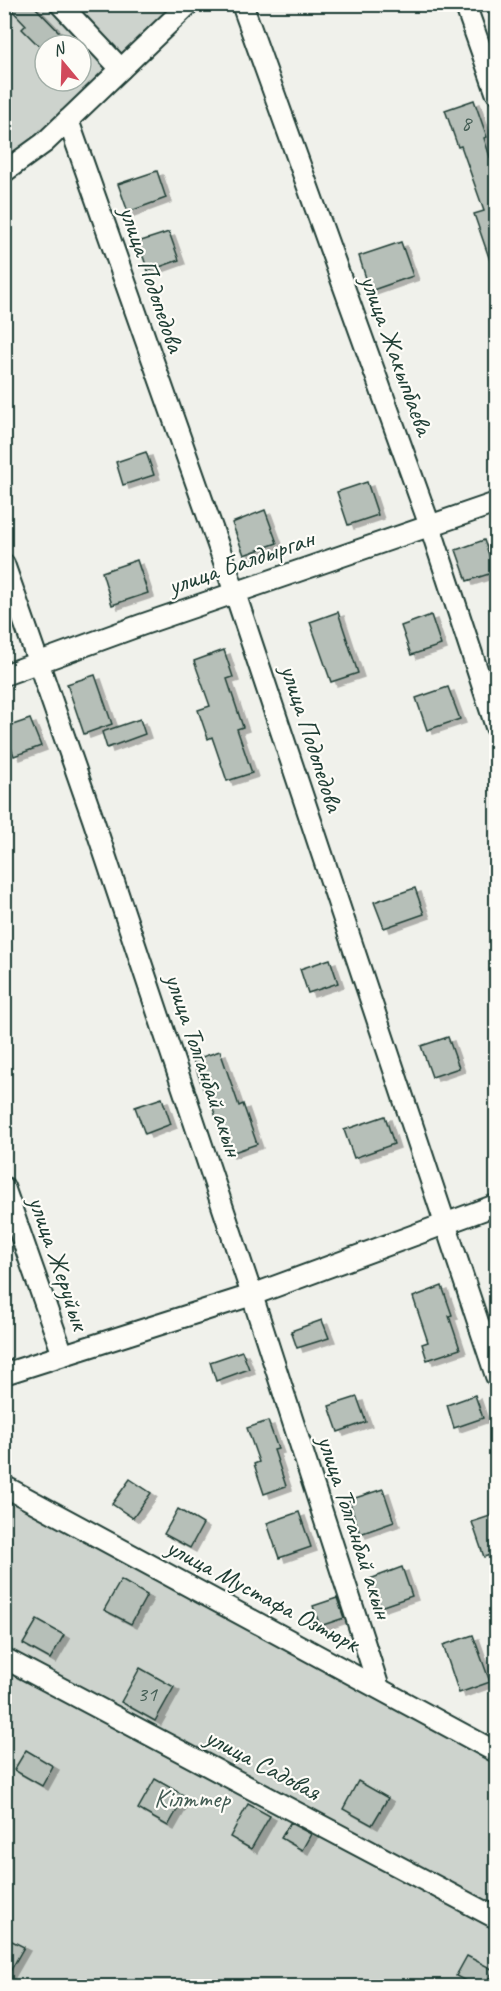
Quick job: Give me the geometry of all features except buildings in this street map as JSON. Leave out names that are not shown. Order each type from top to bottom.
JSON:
[{"type":"street","points":[[60,4],[121,69]]},
{"type":"street","points":[[4,172],[44,143],[189,4]]},
{"type":"street","name":"улица Жакыпбаева","points":[[242,4],[430,526],[496,727]]},
{"type":"street","points":[[465,4],[496,92]]},
{"type":"street","name":"улица Подопедова","points":[[68,120],[235,593],[496,1376]]},
{"type":"street","name":"улица Балдырган","points":[[4,675],[141,625],[496,503]]},
{"type":"street","name":"улица Толганбай акын","points":[[4,564],[252,1296],[378,1688]]},
{"type":"street","name":"улица Жеруйык","points":[[4,1187],[63,1355]]},
{"type":"street","points":[[4,1374],[252,1296],[496,1205]]},
{"type":"street","name":"улица Мустафа Озтюрк","points":[[4,1486],[496,1752]]},
{"type":"street","name":"улица Садовая","points":[[4,1658],[496,1918]]},
{"type":"green space","points":[[5,5],[200,5],[62,141],[5,183]]},
{"type":"green space","name":"Кілттер","points":[[4,1476],[496,1757],[496,1986],[5,1986]]}]
